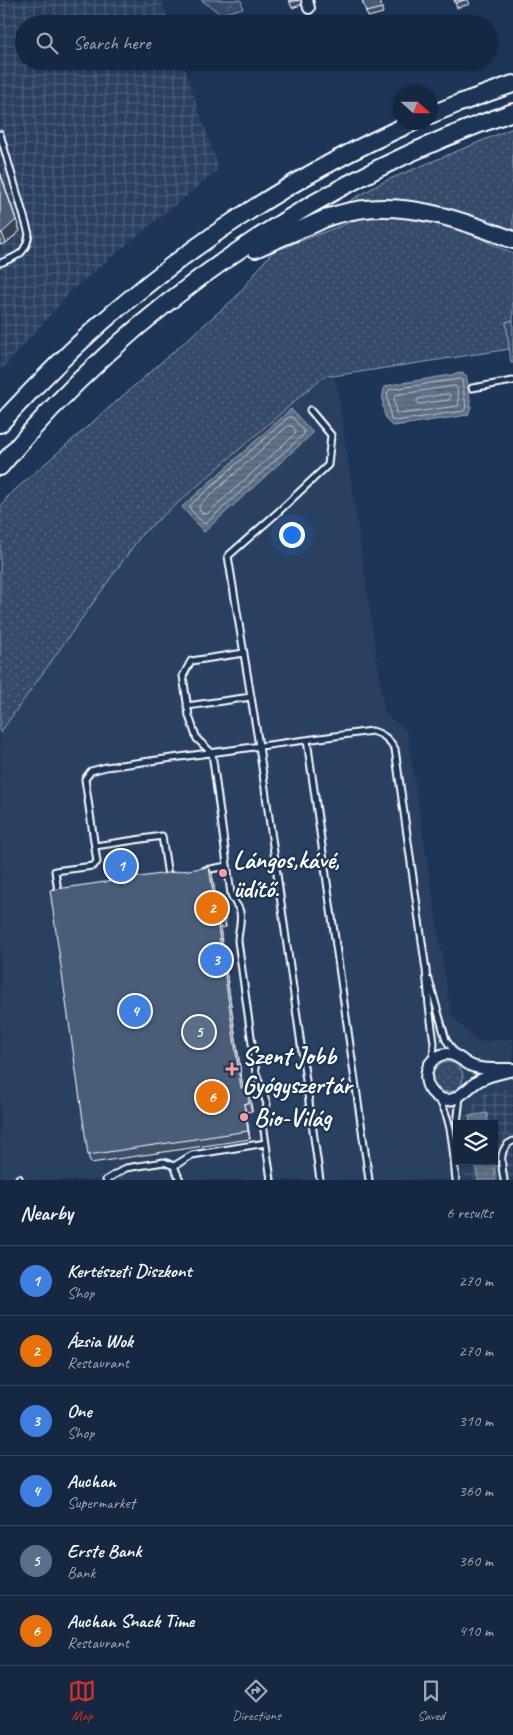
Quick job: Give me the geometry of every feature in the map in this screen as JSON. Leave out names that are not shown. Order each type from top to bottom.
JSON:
[{"type":"highway","points":[[438,112],[513,84]]},
{"type":"highway","points":[[0,467],[58,401],[100,362],[169,303],[222,262],[330,193],[458,132],[513,112]]},
{"type":"highway","points":[[0,424],[65,356],[113,312],[171,266],[268,199],[332,162],[398,130]]},
{"type":"highway","points":[[222,262],[339,214],[373,209],[399,209],[439,214],[472,224],[513,240]]},
{"type":"street","points":[[453,1055],[459,1057],[467,1064],[484,1069],[513,1069],[480,1080],[455,1098],[444,1099],[434,1095],[427,1083],[426,1076],[430,1063],[440,1056],[453,1055]]},
{"type":"street","points":[[464,1093],[471,1076],[467,1064]]},
{"type":"lane","points":[[0,134],[29,234],[28,246],[22,253],[0,262]]},
{"type":"lane","points":[[472,388],[513,381]]},
{"type":"lane","points":[[310,410],[331,435],[328,464],[276,514],[228,556],[259,746],[320,1180]]},
{"type":"lane","points":[[244,653],[192,661],[183,676],[187,706],[196,738],[212,753],[231,894],[241,914],[238,927],[238,941],[256,1074],[267,1104],[263,1123],[272,1180]]},
{"type":"lane","points":[[187,706],[251,697]]},
{"type":"lane","points":[[58,891],[55,871],[96,865],[97,862],[85,778],[91,771],[372,731],[380,733],[390,740],[395,749],[426,970],[434,1043],[433,1058],[430,1063]]},
{"type":"lane","points":[[307,740],[370,1180]]},
{"type":"lane","points":[[95,846],[162,836],[168,876],[175,874]]},
{"type":"lane","points":[[197,871],[227,866]]},
{"type":"lane","points":[[426,970],[446,1040],[459,1057]]},
{"type":"lane","points":[[458,1120],[464,1093]]},
{"type":"lane","points":[[434,1095],[446,1111],[457,1180]]},
{"type":"lane","points":[[504,1180],[501,1160],[508,1144],[513,1142]]},
{"type":"lane","points":[[174,1166],[192,1155],[266,1143]]},
{"type":"lane","points":[[106,1180],[126,1168],[164,1162],[174,1166],[180,1180]]},
{"type":"lane","points":[[457,1165],[457,1180]]},
{"type":"shaded area","points":[[0,0],[161,0],[166,15],[15,15],[15,70],[185,70],[219,169],[75,287],[0,372]]},
{"type":"shaded area","points":[[327,375],[333,376],[337,384],[385,714],[407,731],[451,1014],[477,1042],[513,1039],[513,1087],[484,1092],[465,1120],[453,1120],[453,1165],[465,1165],[466,1180],[0,1180],[0,733],[142,534]]},
{"type":"shaded area","points":[[513,1087],[513,1180],[466,1180],[465,1165],[498,1165],[498,1120],[463,1120],[484,1092]]},
{"type":"green space","points":[[201,0],[241,0],[243,8],[221,14]]},
{"type":"green space","points":[[513,128],[513,233],[438,205],[394,202],[337,208],[385,181]]},
{"type":"green space","points":[[398,217],[458,228],[513,254],[513,320],[506,322],[510,349],[333,376],[327,375],[319,380],[142,534],[0,733],[0,509],[8,496],[236,297],[272,252],[361,218]]},
{"type":"green space","points":[[513,320],[513,363],[511,363],[506,322]]},
{"type":"green space","points":[[448,1062],[454,1063],[462,1071],[462,1083],[454,1091],[448,1092],[442,1091],[434,1083],[433,1077],[434,1071],[442,1063]]},
{"type":"water","points":[[462,373],[466,375],[471,407],[468,415],[394,426],[387,421],[383,409],[385,387]]},
{"type":"water","points":[[291,409],[313,433],[204,532],[182,507]]},
{"type":"water","points":[[487,1113],[488,1120],[470,1120],[469,1116]]},
{"type":"water","points":[[476,1165],[494,1165],[496,1180],[478,1180]]},
{"type":"building","points":[[362,0],[379,0],[382,8],[366,12]]},
{"type":"building","points":[[0,173],[16,220],[0,234]]},
{"type":"building","points":[[209,867],[215,905],[221,904],[223,919],[217,920],[241,1088],[247,1087],[249,1103],[244,1104],[248,1131],[88,1155],[50,890]]},
{"type":"place","name":"Kertészeti Diszkont","points":[[121,866]]},
{"type":"place","name":"Lángos,kávé, üdítő.","points":[[223,873]]},
{"type":"place","name":"Ázsia Wok","points":[[212,908]]},
{"type":"place","name":"One","points":[[216,960]]},
{"type":"place","name":"Auchan","points":[[135,1011]]},
{"type":"place","name":"Erste Bank","points":[[199,1032]]},
{"type":"place","name":"Szent Jobb Gyógyszertár","points":[[232,1069]]},
{"type":"place","name":"Auchan Snack Time","points":[[212,1097]]},
{"type":"place","name":"Bio-Világ","points":[[244,1117]]}]
